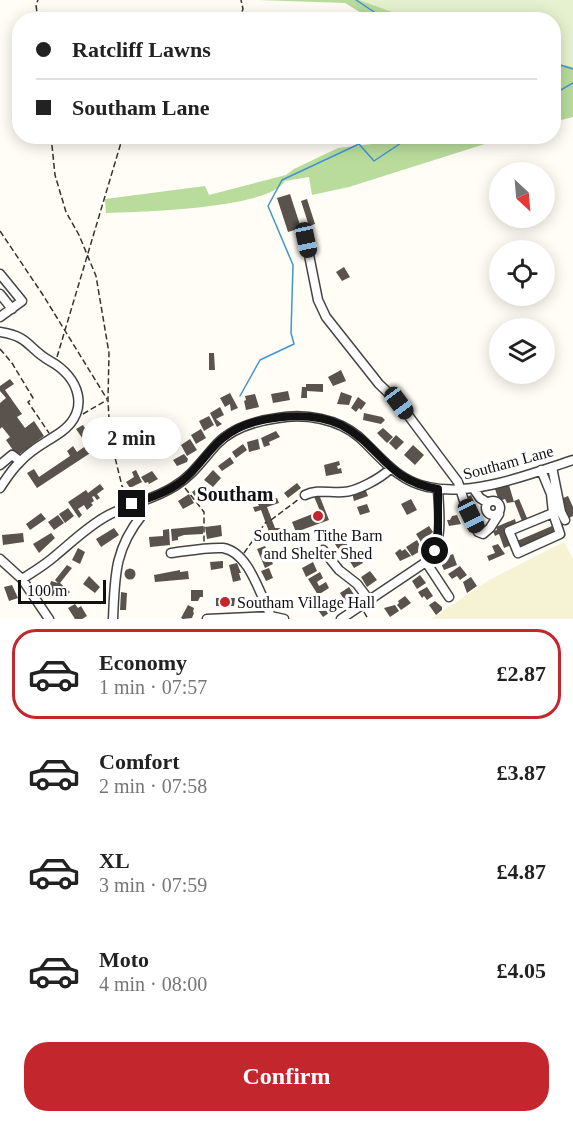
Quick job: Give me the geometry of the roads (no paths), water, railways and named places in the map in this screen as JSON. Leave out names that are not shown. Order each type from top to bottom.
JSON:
[{"type":"street","points":[[306,240],[318,300],[326,317],[379,384],[399,403],[458,482],[465,504],[480,534],[486,532],[499,514],[492,516],[488,514],[486,509],[488,503],[480,498],[473,488]]},
{"type":"street","points":[[0,274],[22,301],[0,317]]},
{"type":"street","points":[[0,294],[12,309]]},
{"type":"street","points":[[0,332],[22,338],[39,354],[66,373],[77,389],[78,410],[61,432],[20,461],[0,488]]},
{"type":"street","name":"Southam Lane","points":[[22,579],[51,560],[97,522],[173,488],[201,464],[215,445],[232,431],[248,424],[281,417],[315,418],[340,425],[360,438],[390,469],[414,483],[438,489],[473,488],[573,460]]},
{"type":"street","points":[[0,465],[12,455],[20,461]]},
{"type":"street","points":[[552,467],[561,512],[565,520]]},
{"type":"street","points":[[305,495],[317,491],[345,492],[383,476],[390,469]]},
{"type":"street","points":[[541,470],[552,494],[553,513],[560,534],[518,553],[510,531],[553,513]]},
{"type":"street","points":[[341,619],[426,562],[435,551],[438,541],[438,489]]},
{"type":"street","points":[[113,619],[118,559],[126,538],[142,515],[136,503]]},
{"type":"street","points":[[171,553],[225,549],[241,557],[271,616]]},
{"type":"street","points":[[323,550],[339,570],[357,584],[369,600]]},
{"type":"street","points":[[0,559],[22,579],[49,619]]},
{"type":"street","points":[[426,562],[449,597]]},
{"type":"street","points":[[207,619],[271,616],[284,619]]},
{"type":"waterway","points":[[356,0],[374,12]]},
{"type":"waterway","points":[[561,65],[573,69]]},
{"type":"waterway","points":[[561,90],[573,83]]},
{"type":"waterway","points":[[240,396],[260,360],[294,344],[291,333],[293,265],[268,206],[282,180],[359,144]]},
{"type":"waterway","points":[[359,144],[374,161],[400,144]]},
{"type":"place","name":"Southam Tithe Barn and Shelter Shed","points":[[318,516]]},
{"type":"place","name":"Southam Village Hall","points":[[225,602]]},
{"type":"district","name":"Southam","points":[[235,494]]}]
